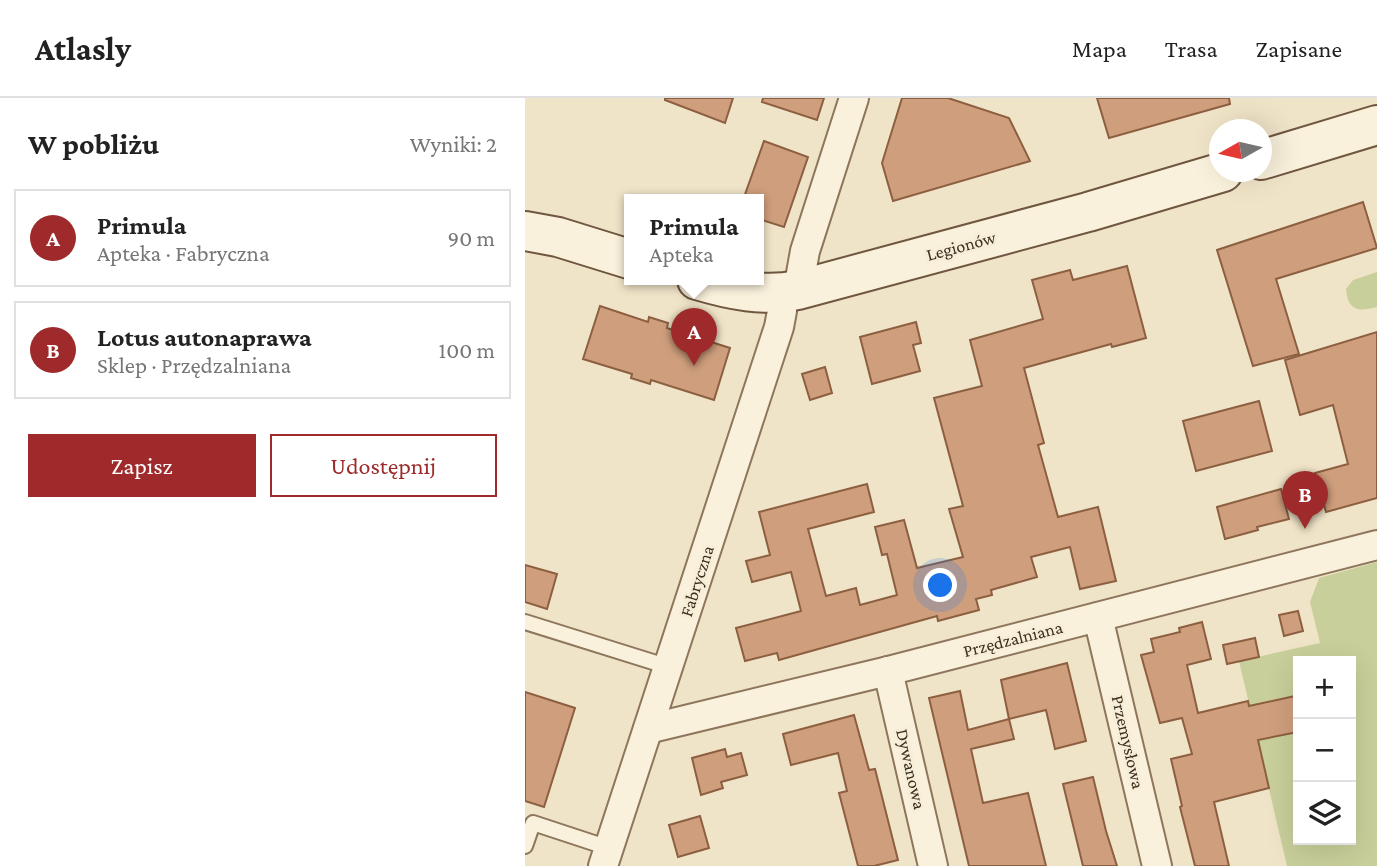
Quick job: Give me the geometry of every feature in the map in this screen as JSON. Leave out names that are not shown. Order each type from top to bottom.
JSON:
[{"type":"street","name":"Fabryczna","points":[[606,857],[782,311],[805,251],[854,98]]},
{"type":"street","points":[[1272,157],[1377,125]]},
{"type":"street","name":"Legionów","points":[[715,285],[730,289],[789,292],[1209,176]]},
{"type":"street","points":[[525,218],[541,234],[624,258]]},
{"type":"street","name":"Przędzalniana","points":[[648,729],[888,671],[1377,545]]},
{"type":"street","name":"Przemysłowa","points":[[1098,617],[1157,866]]},
{"type":"street","name":"Dywanowa","points":[[888,671],[933,866]]},
{"type":"lane","points":[[525,622],[669,667]]},
{"type":"lane","points":[[525,846],[529,822],[606,857]]},
{"type":"green space","points":[[1377,272],[1377,307],[1359,309],[1352,306],[1346,289],[1353,280]]},
{"type":"green space","points":[[1377,562],[1377,866],[1287,866],[1239,661],[1320,643],[1310,602],[1319,578]]},
{"type":"building","points":[[665,98],[733,98],[725,123]]},
{"type":"building","points":[[763,98],[824,98],[817,120],[762,102]]},
{"type":"building","points":[[902,98],[948,98],[1009,118],[1030,161],[893,201],[882,163]]},
{"type":"building","points":[[1097,98],[1229,98],[1230,104],[1109,138]]},
{"type":"building","points":[[764,141],[808,157],[784,227],[764,221],[764,194],[745,194]]},
{"type":"building","points":[[1363,202],[1377,248],[1276,279],[1299,354],[1253,366],[1217,250]]},
{"type":"building","points":[[1127,266],[1146,338],[1112,347],[1111,344],[1024,368],[1044,443],[1038,445],[1058,517],[1098,507],[1116,581],[1080,589],[1070,547],[1031,557],[1037,577],[991,590],[992,595],[976,599],[979,610],[938,621],[937,616],[779,660],[777,653],[745,661],[736,628],[801,611],[791,572],[752,582],[746,561],[770,555],[759,512],[867,484],[874,512],[808,529],[826,596],[856,588],[860,605],[897,595],[887,554],[882,555],[875,527],[904,520],[917,568],[963,557],[949,509],[963,506],[934,398],[982,386],[970,340],[1043,319],[1032,280],[1070,270],[1073,280]]},
{"type":"building","points":[[600,306],[648,322],[649,317],[668,323],[667,328],[730,348],[714,400],[651,380],[650,384],[631,378],[632,374],[583,359]]},
{"type":"building","points":[[916,322],[921,343],[913,345],[920,371],[872,384],[860,337]]},
{"type":"building","points":[[1377,332],[1377,498],[1326,512],[1315,473],[1348,464],[1333,405],[1300,415],[1285,360]]},
{"type":"building","points":[[825,367],[832,393],[810,400],[802,374]]},
{"type":"building","points":[[1259,401],[1272,451],[1196,471],[1183,421]]},
{"type":"building","points":[[1281,489],[1289,519],[1225,539],[1217,507]]},
{"type":"building","points":[[525,565],[557,574],[547,609],[525,602]]},
{"type":"building","points":[[1298,611],[1303,631],[1284,636],[1279,615]]},
{"type":"building","points":[[1202,622],[1211,659],[1187,665],[1198,713],[1248,701],[1249,706],[1293,696],[1293,733],[1258,740],[1269,788],[1214,802],[1229,866],[1195,866],[1171,759],[1192,754],[1182,718],[1160,723],[1141,655],[1154,652],[1151,639],[1180,632],[1179,628]]},
{"type":"building","points":[[1255,638],[1259,657],[1227,664],[1223,645]]},
{"type":"building","points":[[1067,663],[1086,741],[1055,749],[1046,710],[1009,719],[1001,680]]},
{"type":"building","points":[[960,691],[968,730],[1009,719],[1014,739],[971,749],[983,803],[1028,793],[1046,866],[969,866],[929,698]]},
{"type":"building","points":[[525,692],[575,708],[544,807],[525,801]]},
{"type":"building","points":[[854,715],[869,770],[875,769],[898,860],[874,866],[858,866],[839,793],[847,791],[838,753],[791,765],[783,734]]},
{"type":"building","points":[[725,749],[727,757],[741,753],[747,775],[721,782],[723,788],[701,795],[692,758]]},
{"type":"building","points":[[1093,777],[1117,866],[1083,866],[1063,784]]},
{"type":"building","points":[[700,816],[709,848],[678,857],[669,825]]},
{"type":"place","name":"Primula","points":[[694,366]]},
{"type":"place","name":"Lotus autonaprawa","points":[[1305,529]]}]
